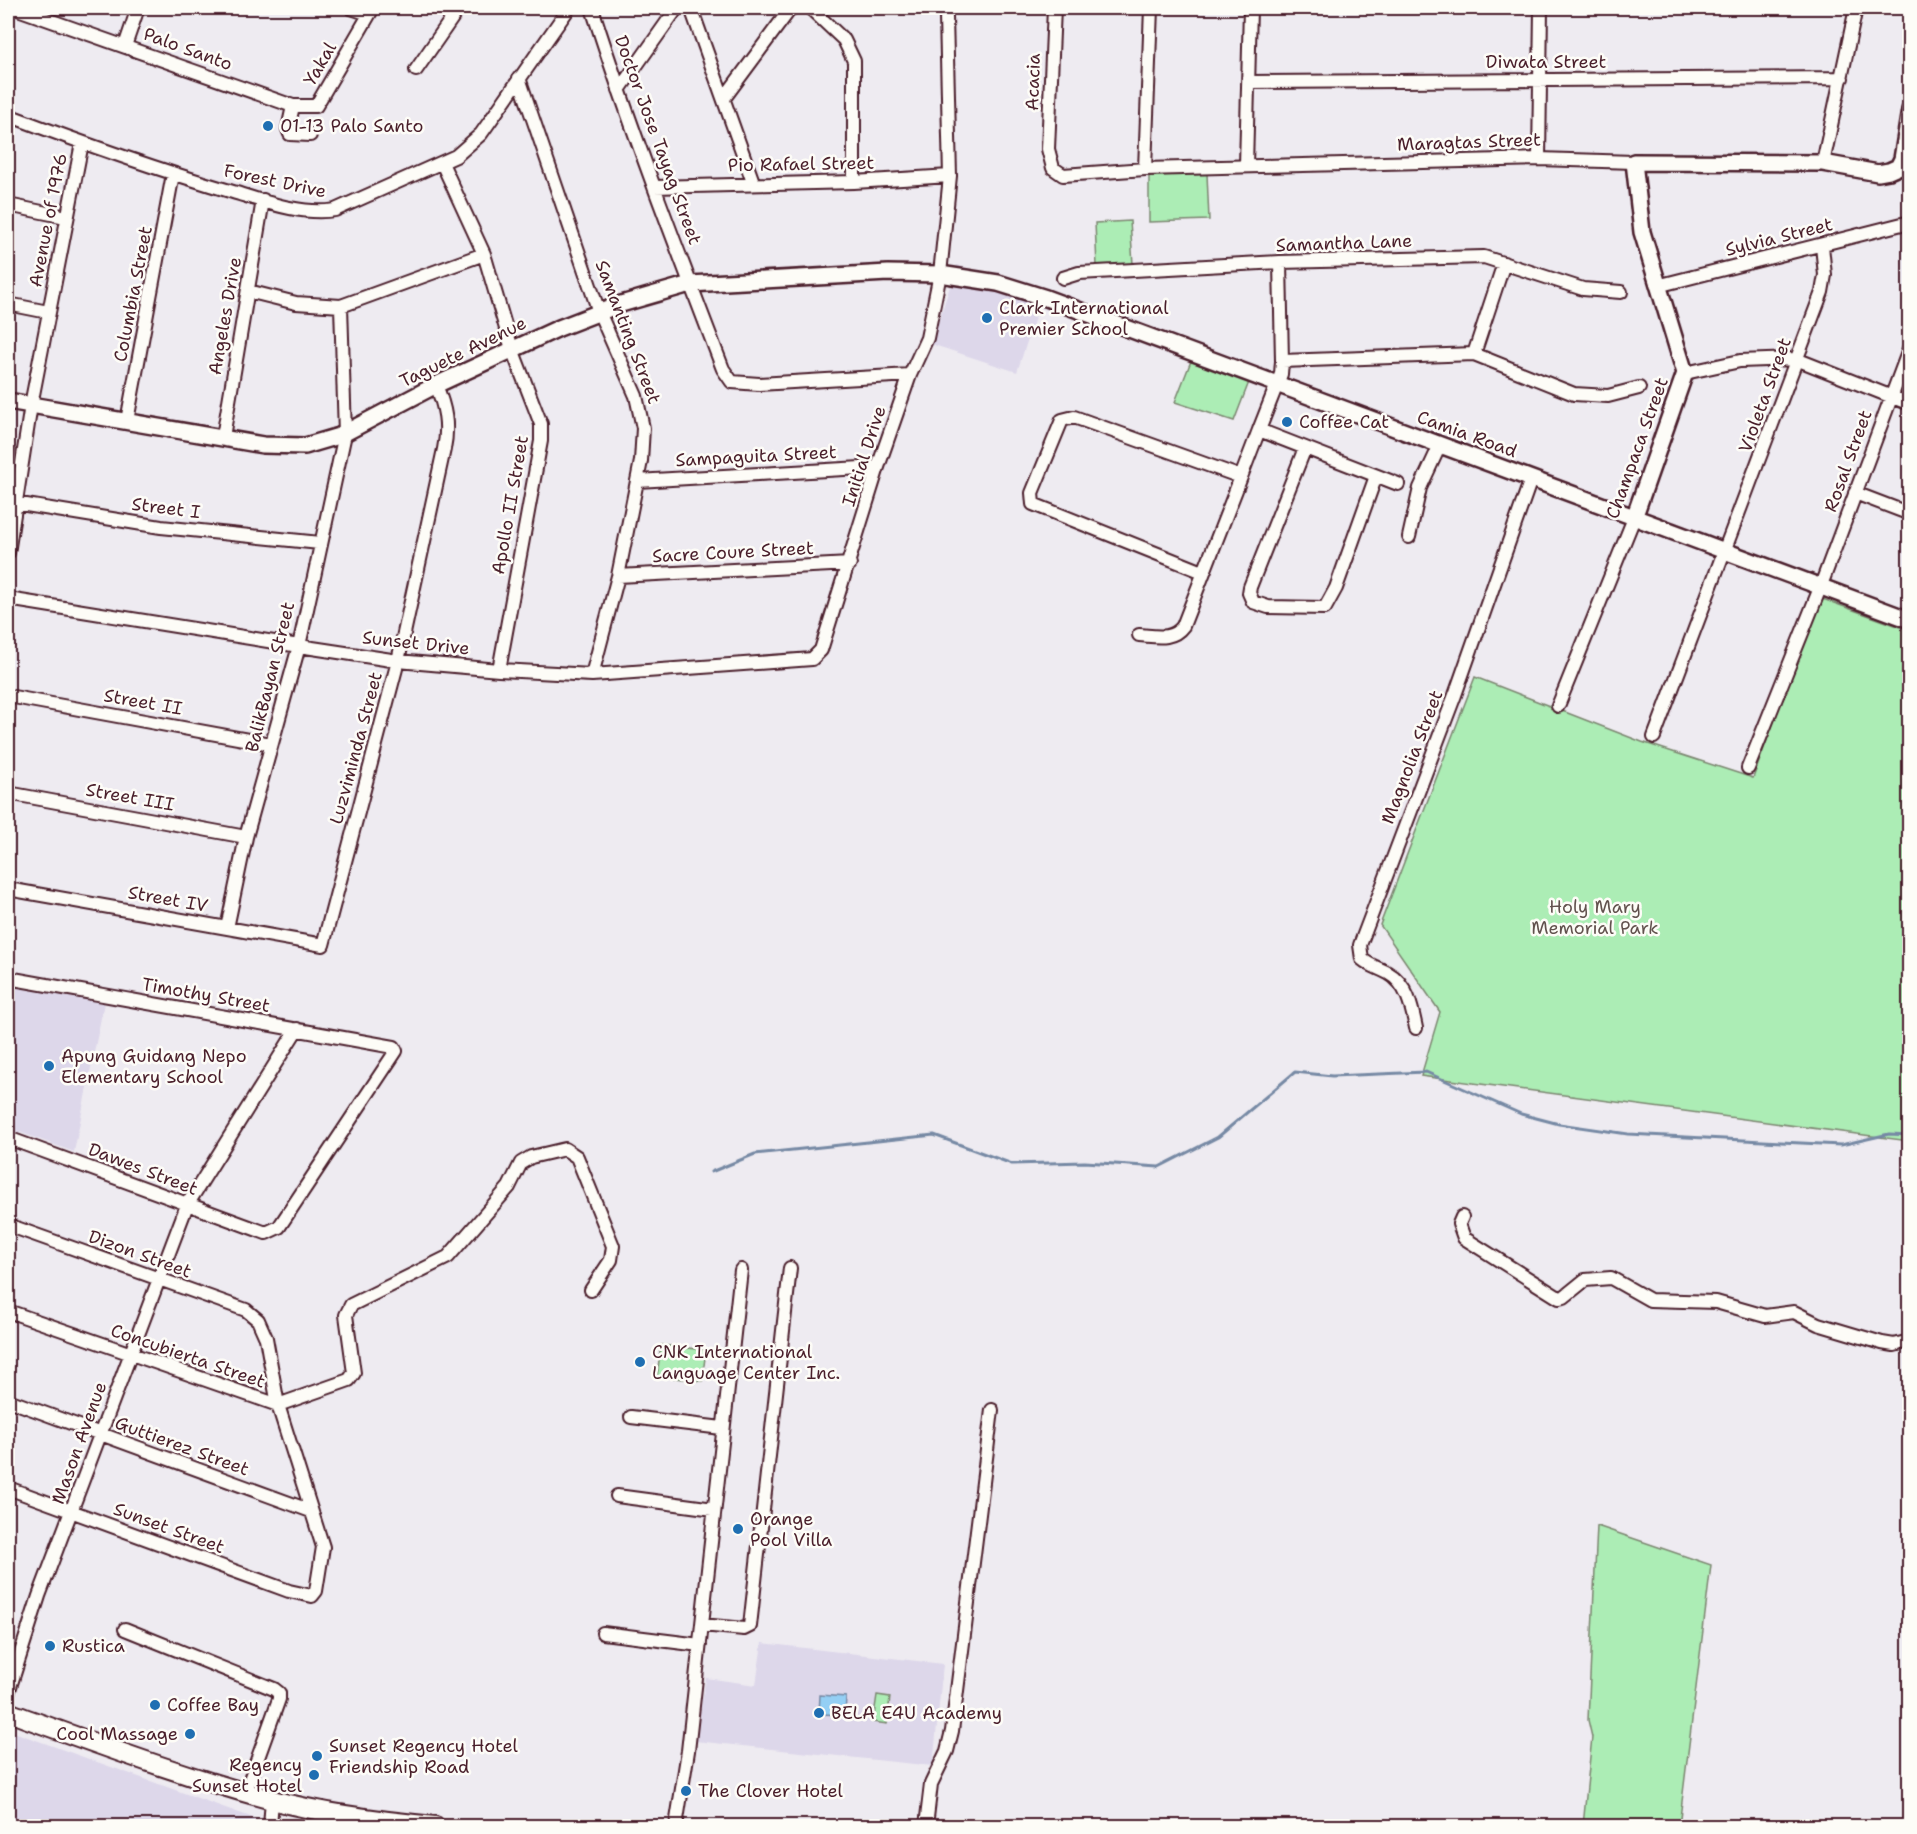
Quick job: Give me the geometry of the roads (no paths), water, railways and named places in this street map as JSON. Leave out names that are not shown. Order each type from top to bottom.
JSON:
[{"type":"main road","points":[[8,1712],[192,1777],[272,1800],[380,1821],[435,1827]]},
{"type":"street","name":"Palo Santo","points":[[15,8],[293,106],[316,106]]},
{"type":"street","points":[[125,46],[138,8]]},
{"type":"street","points":[[351,8],[371,11]]},
{"type":"street","points":[[416,70],[459,8]]},
{"type":"street","name":"Forest Drive","points":[[8,115],[173,174],[263,200],[323,213],[335,210],[456,156],[482,134],[569,8]]},
{"type":"street","name":"Doctor Jose Tayag Street","points":[[592,8],[619,90],[690,284],[723,369],[732,382],[759,384],[910,375]]},
{"type":"street","points":[[619,90],[677,8]]},
{"type":"street","points":[[691,8],[725,97],[753,182]]},
{"type":"street","points":[[725,97],[791,8]]},
{"type":"street","points":[[810,8],[844,40],[854,61],[854,182]]},
{"type":"street","name":"Initial Drive","points":[[821,650],[850,564],[878,467],[910,375],[927,338],[940,274],[950,176],[946,17],[943,8]]},
{"type":"street","name":"Acacia","points":[[1049,157],[1054,8]]},
{"type":"street","points":[[1145,169],[1151,8]]},
{"type":"street","points":[[1246,166],[1250,82],[1250,8]]},
{"type":"street","points":[[1539,159],[1541,8]]},
{"type":"street","points":[[1823,163],[1856,8]]},
{"type":"street","name":"Yakal","points":[[316,106],[371,11]]},
{"type":"street","name":"Samanting Street","points":[[519,78],[599,312],[636,396],[643,428],[637,481],[618,576],[592,675]]},
{"type":"street","name":"Diwata Street","points":[[1250,82],[1842,78]]},
{"type":"street","points":[[293,106],[288,129],[291,134],[310,135]]},
{"type":"street","name":"Maragtas Street","points":[[1049,157],[1053,168],[1063,175],[1145,169],[1539,159],[1823,163],[1878,173],[1898,167],[1902,159],[1909,114]]},
{"type":"street","name":"Avenue of 1976","points":[[8,553],[12,502],[82,143]]},
{"type":"street","name":"Champaca Street","points":[[1558,706],[1634,518],[1685,373],[1642,232],[1634,162]]},
{"type":"street","name":"Apollo II Street","points":[[442,163],[484,254],[512,349],[541,424],[542,441],[499,670]]},
{"type":"street","name":"Columbia Street","points":[[127,421],[173,174]]},
{"type":"street","name":"Pio Rafael Street","points":[[654,187],[753,182],[854,182],[950,176]]},
{"type":"street","name":"Angeles Drive","points":[[223,437],[263,200]]},
{"type":"street","points":[[8,205],[66,217]]},
{"type":"street","name":"Sylvia Street","points":[[1657,286],[1910,222]]},
{"type":"street","name":"Violeta Street","points":[[1654,737],[1822,292],[1825,275],[1822,246]]},
{"type":"street","points":[[248,291],[296,303],[341,306],[484,254]]},
{"type":"street","name":"Samantha Lane","points":[[1063,278],[1078,273],[1280,262],[1484,257],[1583,289],[1621,292]]},
{"type":"street","points":[[1139,634],[1169,637],[1179,632],[1277,384],[1282,361],[1280,262]]},
{"type":"street","points":[[1474,354],[1504,263]]},
{"type":"street","name":"Taguete Avenue","points":[[8,401],[262,445],[296,446],[345,434],[436,385],[599,312],[690,284],[888,273],[940,274]]},
{"type":"street","name":"Camia Road","points":[[940,274],[998,283],[1017,289],[1277,384],[1724,553],[1910,620]]},
{"type":"street","points":[[8,304],[48,312]]},
{"type":"street","name":"BalikBayan Street","points":[[227,928],[246,837],[299,646],[345,434],[341,306]]},
{"type":"street","name":"Rosal Street","points":[[1748,768],[1820,588],[1910,347]]},
{"type":"street","points":[[1282,361],[1474,354],[1574,394],[1608,396],[1639,388]]},
{"type":"street","points":[[1685,373],[1740,361],[1796,359],[1910,404]]},
{"type":"street","name":"Luzviminda Street","points":[[323,945],[398,661],[448,431],[445,412],[436,385]]},
{"type":"street","points":[[1203,572],[1039,507],[1031,498],[1036,483],[1059,424],[1070,416],[1240,477]]},
{"type":"street","points":[[1259,429],[1398,484]]},
{"type":"street","points":[[1409,537],[1420,489],[1440,445]]},
{"type":"street","points":[[1305,448],[1250,587],[1253,602],[1268,607],[1325,608],[1336,588],[1376,476]]},
{"type":"street","name":"Sampaguita Street","points":[[637,481],[878,467]]},
{"type":"street","name":"Magnolia Street","points":[[1416,1028],[1412,1010],[1402,987],[1389,973],[1362,959],[1360,945],[1455,694],[1531,479]]},
{"type":"street","points":[[1855,494],[1910,514]]},
{"type":"street","name":"Street I","points":[[12,502],[160,527],[320,543]]},
{"type":"street","name":"Sacre Coure Street","points":[[618,576],[850,564]]},
{"type":"street","name":"Sunset Drive","points":[[8,599],[398,661],[499,670],[592,675],[812,659],[821,650]]},
{"type":"street","name":"Street II","points":[[8,696],[271,744]]},
{"type":"street","name":"Street III","points":[[8,794],[246,837]]},
{"type":"street","name":"Street IV","points":[[8,889],[323,945]]},
{"type":"street","name":"Timothy Street","points":[[8,978],[394,1047],[396,1051],[279,1227],[266,1233]]},
{"type":"street","name":"Mason Avenue","points":[[8,1694],[39,1596],[73,1512],[187,1205],[297,1029]]},
{"type":"street","name":"Dawes Street","points":[[8,1138],[266,1233]]},
{"type":"street","name":"Concubierta Street","points":[[8,1311],[130,1356],[278,1405],[349,1380],[354,1373],[346,1315],[351,1305],[448,1257],[509,1187],[521,1163],[531,1157],[565,1149],[577,1157],[613,1246],[611,1260],[591,1290]]},
{"type":"street","points":[[1462,1217],[1458,1224],[1464,1238],[1559,1298],[1564,1297],[1585,1280],[1611,1278],[1650,1300],[1716,1302],[1765,1316],[1794,1312],[1818,1324],[1882,1343],[1894,1345],[1910,1341]]},
{"type":"street","name":"Dizon Street","points":[[8,1225],[246,1310],[258,1320],[266,1338],[278,1405]]},
{"type":"street","points":[[702,1625],[744,1629],[750,1626],[790,1268]]},
{"type":"street","points":[[676,1827],[688,1751],[741,1270]]},
{"type":"street","name":"Guttierez Street","points":[[8,1401],[311,1511]]},
{"type":"street","points":[[278,1405],[311,1511]]},
{"type":"street","points":[[927,1827],[931,1784],[947,1751],[952,1731],[992,1410]]},
{"type":"street","points":[[631,1417],[722,1428]]},
{"type":"street","name":"Sunset Street","points":[[8,1488],[290,1591],[312,1596],[316,1591],[323,1547],[311,1511]]},
{"type":"street","points":[[617,1496],[714,1509]]},
{"type":"street","points":[[125,1629],[279,1693],[279,1699],[246,1791]]},
{"type":"street","points":[[603,1633],[700,1644]]},
{"type":"street","points":[[270,1827],[272,1800]]},
{"type":"water","points":[[820,1695],[846,1697],[845,1715],[819,1714]]},
{"type":"waterway","points":[[711,1172],[755,1154],[934,1135],[1012,1164],[1085,1162],[1159,1167],[1218,1137],[1295,1072],[1332,1076],[1426,1072],[1521,1114],[1559,1124],[1628,1134],[1841,1145],[1889,1134],[1910,1135]]},
{"type":"place","name":"01-13 Palo Santo","points":[[268,126]]},
{"type":"place","name":"Clark International Premier School","points":[[987,318]]},
{"type":"place","name":"Coffee Cat","points":[[1287,422]]},
{"type":"place","name":"Apung Guidang Nepo Elementary School","points":[[49,1066]]},
{"type":"place","name":"CNK International Language Center Inc.","points":[[640,1362]]},
{"type":"place","name":"Orange Pool Villa","points":[[738,1529]]},
{"type":"place","name":"Rustica","points":[[50,1646]]},
{"type":"place","name":"Coffee Bay","points":[[155,1705]]},
{"type":"place","name":"BELA E4U Academy","points":[[819,1713]]},
{"type":"place","name":"Cool Massage","points":[[190,1734]]},
{"type":"place","name":"Sunset Regency Hotel Friendship Road","points":[[317,1756]]},
{"type":"place","name":"Regency Sunset Hotel","points":[[314,1775]]},
{"type":"place","name":"The Clover Hotel","points":[[686,1791]]},
{"type":"park label","name":"Holy Mary Memorial Park","points":[[1595,917]]}]
